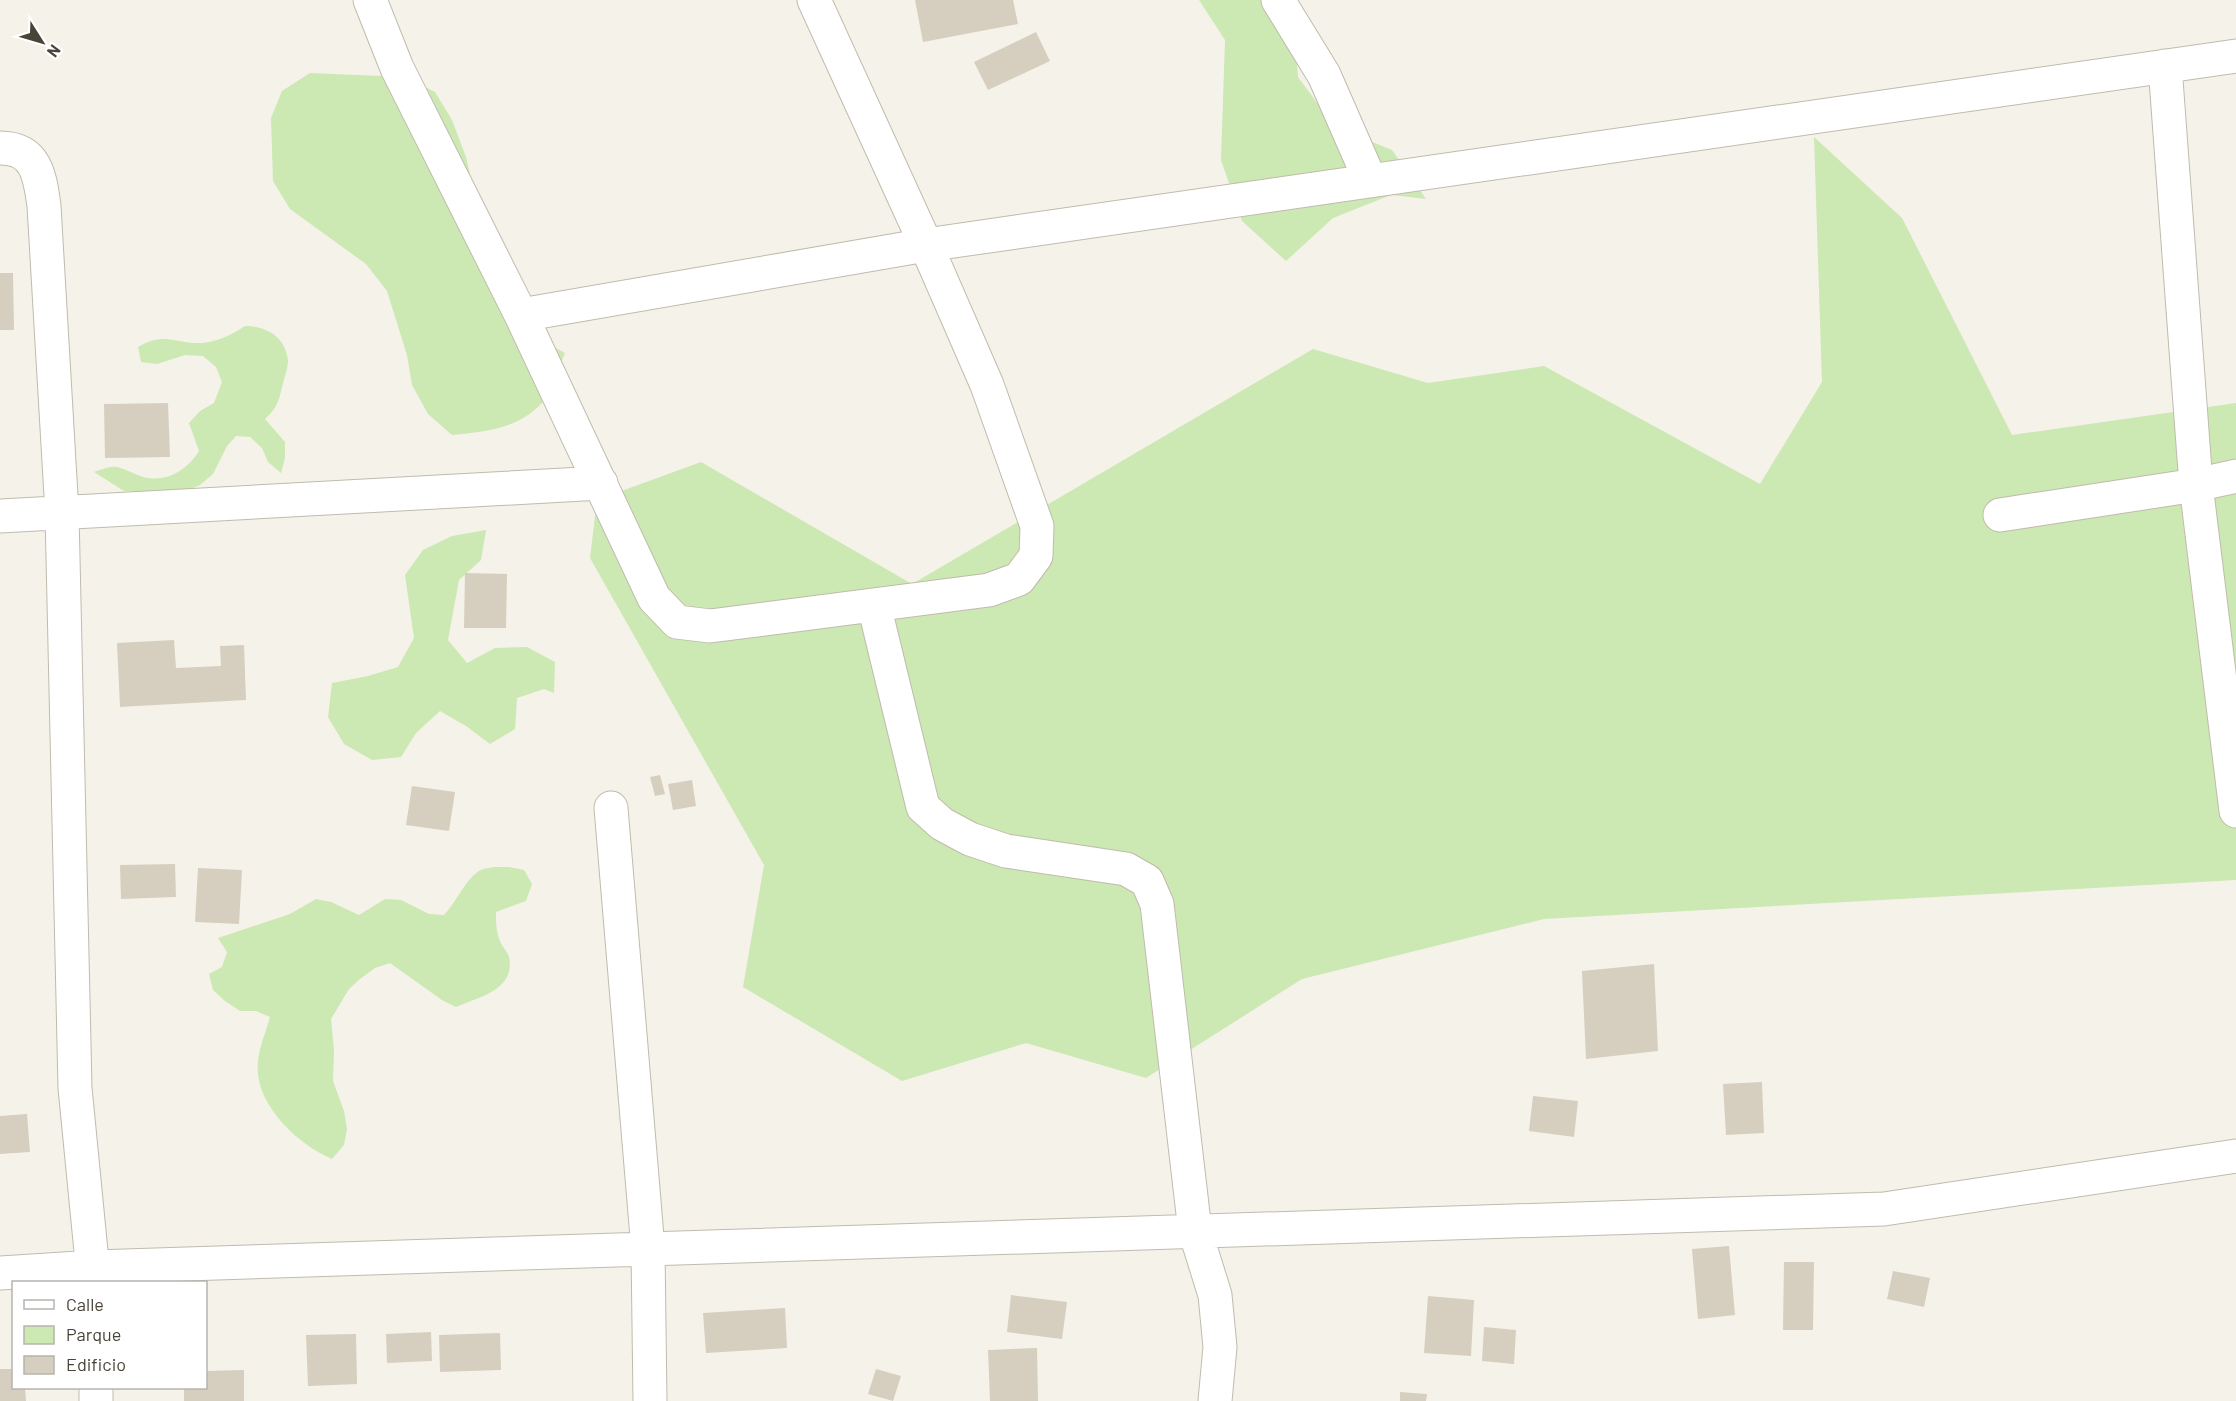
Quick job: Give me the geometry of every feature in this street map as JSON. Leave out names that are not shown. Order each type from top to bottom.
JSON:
[{"type":"street","points":[[370,0],[397,68],[521,315],[654,598],[677,622],[710,626],[989,590],[1019,579],[1036,556],[1037,526],[987,384],[814,0]]},
{"type":"street","points":[[1278,0],[1324,75],[1370,180]]},
{"type":"street","points":[[521,315],[926,245],[2236,56]]},
{"type":"street","points":[[2165,66],[2196,485],[2236,811]]},
{"type":"street","points":[[0,148],[27,155],[40,174],[44,206],[62,513],[74,1077],[94,1275]]},
{"type":"street","points":[[2000,515],[2196,485],[2236,476]]},
{"type":"street","points":[[0,516],[601,483]]},
{"type":"street","points":[[874,605],[922,807],[942,824],[970,839],[1006,851],[1126,869],[1147,881],[1157,904],[1195,1231],[1215,1295],[1220,1347],[1215,1401]]},
{"type":"street","points":[[611,808],[648,1250],[650,1401]]},
{"type":"street","points":[[0,1272],[94,1275],[648,1250],[1884,1209],[2236,1156]]},
{"type":"green space","points":[[1199,0],[1286,0],[1293,16],[1298,77],[1335,127],[1392,150],[1426,199],[1391,195],[1333,218],[1286,261],[1242,221],[1221,160],[1225,40]]},
{"type":"green space","points":[[310,73],[405,77],[435,92],[452,120],[466,157],[481,221],[539,339],[565,353],[545,399],[533,412],[522,419],[500,428],[452,435],[428,414],[412,385],[407,355],[387,291],[366,264],[290,209],[273,181],[271,118],[282,91]]},
{"type":"green space","points":[[1814,137],[1902,218],[2012,435],[2236,403],[2236,880],[1544,919],[1302,979],[1146,1078],[1026,1043],[902,1081],[743,987],[764,865],[590,558],[597,500],[701,462],[912,584],[1313,349],[1428,383],[1544,366],[1760,484],[1822,382]]},
{"type":"green space","points":[[245,326],[267,330],[273,334],[283,345],[288,360],[279,399],[273,411],[265,419],[285,442],[285,458],[281,473],[268,462],[262,448],[250,437],[236,436],[227,446],[213,474],[200,485],[186,491],[124,491],[94,472],[117,467],[143,477],[160,478],[175,473],[189,464],[199,451],[189,423],[200,411],[214,403],[222,382],[216,367],[203,356],[185,355],[157,364],[141,362],[138,347],[147,342],[163,339],[193,343],[208,342],[225,337]]},
{"type":"green space","points":[[486,530],[481,560],[459,580],[448,640],[467,663],[495,648],[527,647],[555,662],[554,693],[544,689],[517,698],[515,729],[490,744],[466,726],[440,711],[416,733],[401,757],[372,760],[344,744],[328,717],[332,683],[398,667],[414,638],[405,575],[423,550],[452,536]]},
{"type":"green space","points":[[495,867],[524,870],[532,884],[526,901],[496,912],[499,937],[509,957],[510,968],[507,977],[493,991],[456,1007],[442,1000],[390,963],[375,968],[360,979],[349,989],[331,1019],[334,1050],[333,1081],[344,1111],[347,1129],[344,1145],[332,1159],[305,1144],[280,1121],[270,1107],[258,1077],[261,1045],[270,1017],[256,1011],[240,1011],[213,990],[209,974],[222,967],[227,952],[218,938],[290,914],[316,899],[331,902],[359,915],[385,899],[401,900],[429,914],[444,915],[476,873]]},
{"type":"building","points":[[915,0],[1013,0],[1018,24],[923,42]]},
{"type":"building","points":[[1036,32],[1050,61],[988,90],[974,62]]},
{"type":"building","points":[[0,273],[13,273],[14,330],[0,330]]},
{"type":"building","points":[[168,403],[170,457],[105,458],[104,404]]},
{"type":"building","points":[[465,573],[507,574],[506,628],[464,628]]},
{"type":"building","points":[[174,640],[176,668],[221,666],[220,646],[244,645],[246,700],[120,707],[117,643]]},
{"type":"building","points":[[660,775],[665,794],[655,796],[650,777]]},
{"type":"building","points":[[692,780],[696,806],[673,810],[668,784]]},
{"type":"building","points":[[412,786],[455,792],[449,831],[406,825]]},
{"type":"building","points":[[175,864],[176,897],[121,899],[120,865]]},
{"type":"building","points":[[198,868],[242,870],[239,924],[195,922]]},
{"type":"building","points":[[1654,964],[1658,1051],[1586,1059],[1582,971]]},
{"type":"building","points":[[1762,1082],[1764,1133],[1726,1135],[1723,1084]]},
{"type":"building","points":[[1533,1096],[1578,1101],[1574,1137],[1529,1131]]},
{"type":"building","points":[[27,1114],[30,1152],[0,1154],[0,1116]]},
{"type":"building","points":[[1729,1246],[1735,1315],[1698,1319],[1692,1249]]},
{"type":"building","points":[[1784,1262],[1814,1262],[1813,1330],[1783,1330]]},
{"type":"building","points":[[1893,1271],[1930,1278],[1924,1307],[1887,1299]]},
{"type":"building","points":[[1011,1295],[1067,1302],[1062,1339],[1007,1332]]},
{"type":"building","points":[[1428,1296],[1474,1300],[1471,1356],[1424,1353]]},
{"type":"building","points":[[785,1308],[787,1348],[706,1353],[703,1313]]},
{"type":"building","points":[[1484,1327],[1516,1330],[1514,1364],[1482,1361]]},
{"type":"building","points":[[431,1332],[432,1361],[387,1363],[386,1334]]},
{"type":"building","points":[[500,1333],[501,1370],[440,1372],[439,1335]]},
{"type":"building","points":[[356,1334],[357,1384],[308,1386],[306,1335]]},
{"type":"building","points":[[1037,1348],[1038,1401],[990,1401],[988,1350]]},
{"type":"building","points":[[0,1369],[12,1369],[12,1389],[25,1389],[26,1401],[0,1401]]},
{"type":"building","points":[[876,1369],[901,1376],[893,1401],[868,1394]]},
{"type":"building","points":[[244,1370],[244,1401],[184,1401],[184,1389],[207,1389],[207,1371]]},
{"type":"building","points":[[1400,1392],[1427,1394],[1426,1401],[1400,1401]]}]
